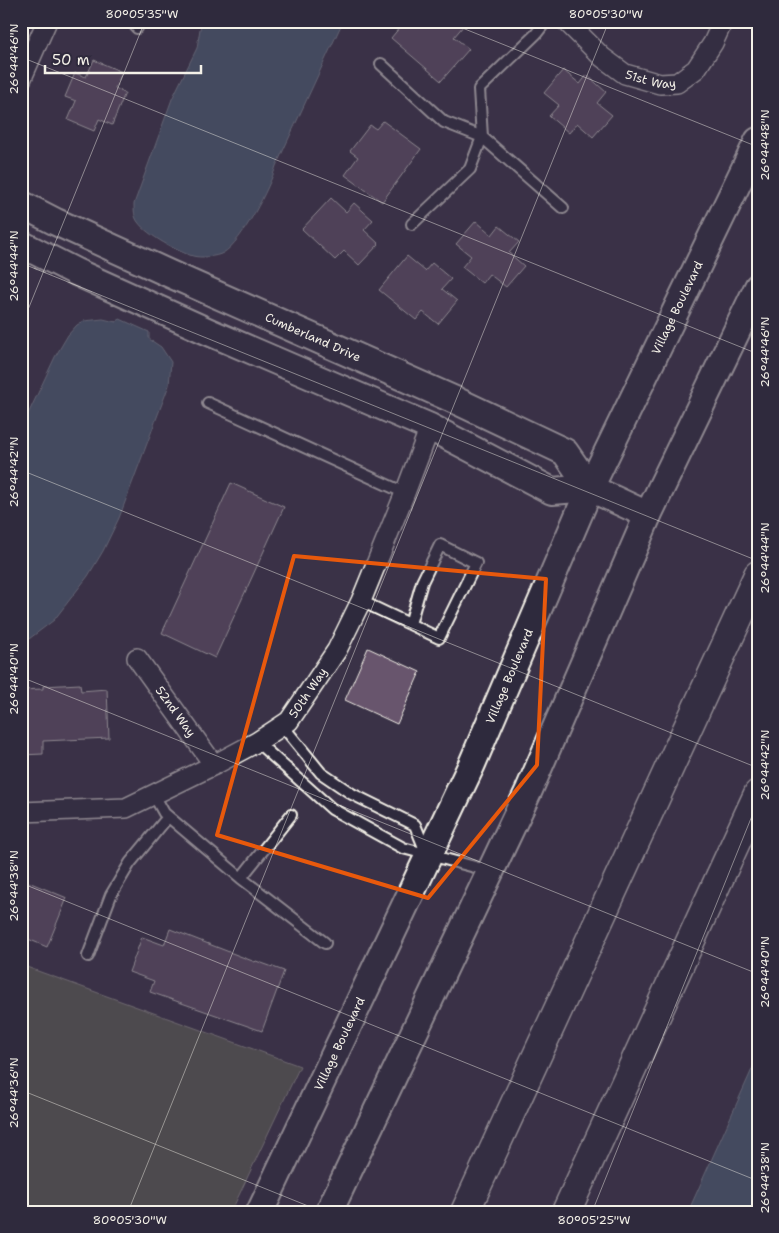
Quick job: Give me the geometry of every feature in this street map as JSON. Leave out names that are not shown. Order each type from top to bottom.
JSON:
[{"type":"highway","points":[[465,1212],[758,576]]},
{"type":"highway","points":[[566,1212],[758,794]]},
{"type":"street","points":[[21,80],[48,21]]},
{"type":"street","name":"51st Way","points":[[566,21],[602,57],[625,74],[660,84],[677,83],[696,69],[713,43],[723,21]]},
{"type":"street","name":"Village Boulevard","points":[[260,1212],[472,764],[590,488],[758,141]]},
{"type":"street","name":"Cumberland Drive","points":[[21,204],[161,270],[457,401],[565,452],[590,488]]},
{"type":"street","points":[[21,244],[76,272],[209,332],[430,427],[552,491],[590,488],[648,515]]},
{"type":"street","points":[[329,1212],[529,790],[648,515],[758,287]]},
{"type":"street","name":"50th Way","points":[[21,812],[126,808],[214,765],[256,742],[288,721],[337,650],[361,601],[430,427]]},
{"type":"street","name":"52nd Way","points":[[137,658],[214,765]]},
{"type":"lane","points":[[412,224],[470,168],[482,137],[479,89],[536,34],[546,21]]},
{"type":"lane","points":[[381,64],[444,122],[482,137],[563,208]]},
{"type":"lane","points":[[208,403],[405,493]]},
{"type":"lane","points":[[361,601],[439,638],[476,563],[440,545],[422,582],[410,624]]},
{"type":"lane","points":[[282,725],[321,773],[352,794],[415,825],[428,855]]},
{"type":"lane","points":[[256,742],[332,809],[403,848],[490,871]]},
{"type":"lane","points":[[154,794],[168,817],[325,943]]},
{"type":"lane","points":[[242,878],[291,815]]},
{"type":"lane","points":[[88,956],[111,895],[130,863],[168,817]]},
{"type":"highlighted area","points":[[294,556],[546,579],[537,765],[428,898],[217,835]]},
{"type":"green space","points":[[21,965],[300,1066],[231,1212],[21,1212]]},
{"type":"water","points":[[203,21],[343,21],[268,187],[247,226],[223,253],[204,257],[193,256],[179,251],[163,242],[142,227],[134,213],[134,204],[172,99],[197,48]]},
{"type":"water","points":[[103,319],[116,322],[120,319],[149,332],[149,339],[161,347],[171,362],[169,385],[119,518],[103,551],[88,576],[54,620],[21,645],[21,429],[55,357],[68,335],[77,325],[84,321]]},
{"type":"water","points":[[758,1056],[758,1212],[688,1212]]},
{"type":"building","points":[[405,21],[459,21],[464,25],[454,37],[469,49],[441,81],[391,38]]},
{"type":"building","points":[[94,60],[122,72],[115,88],[125,93],[112,125],[99,119],[94,131],[68,120],[76,101],[65,97],[75,73],[86,77]]},
{"type":"building","points":[[563,70],[580,84],[587,75],[606,92],[597,103],[612,115],[593,137],[577,123],[569,133],[549,116],[559,105],[544,93]]},
{"type":"building","points":[[383,121],[421,149],[382,202],[345,175],[358,157],[350,151],[370,125],[376,129]]},
{"type":"building","points":[[331,198],[346,212],[354,203],[373,220],[364,230],[379,244],[359,265],[344,251],[335,260],[302,229]]},
{"type":"building","points":[[476,221],[492,235],[499,226],[519,242],[509,253],[524,266],[506,287],[489,274],[482,283],[462,267],[471,256],[456,244]]},
{"type":"building","points":[[407,256],[425,271],[432,263],[451,279],[442,289],[457,301],[438,324],[423,312],[416,320],[379,290]]},
{"type":"building","points":[[231,483],[284,507],[215,658],[162,633]]},
{"type":"building","points":[[368,648],[420,672],[397,724],[345,700]]},
{"type":"building","points":[[80,684],[81,691],[107,689],[109,738],[43,741],[43,754],[21,755],[21,690],[43,689],[43,686]]},
{"type":"building","points":[[21,879],[67,898],[47,947],[21,936]]},
{"type":"building","points":[[170,929],[255,962],[284,971],[262,1031],[150,992],[154,981],[129,972],[142,937],[164,945]]}]
